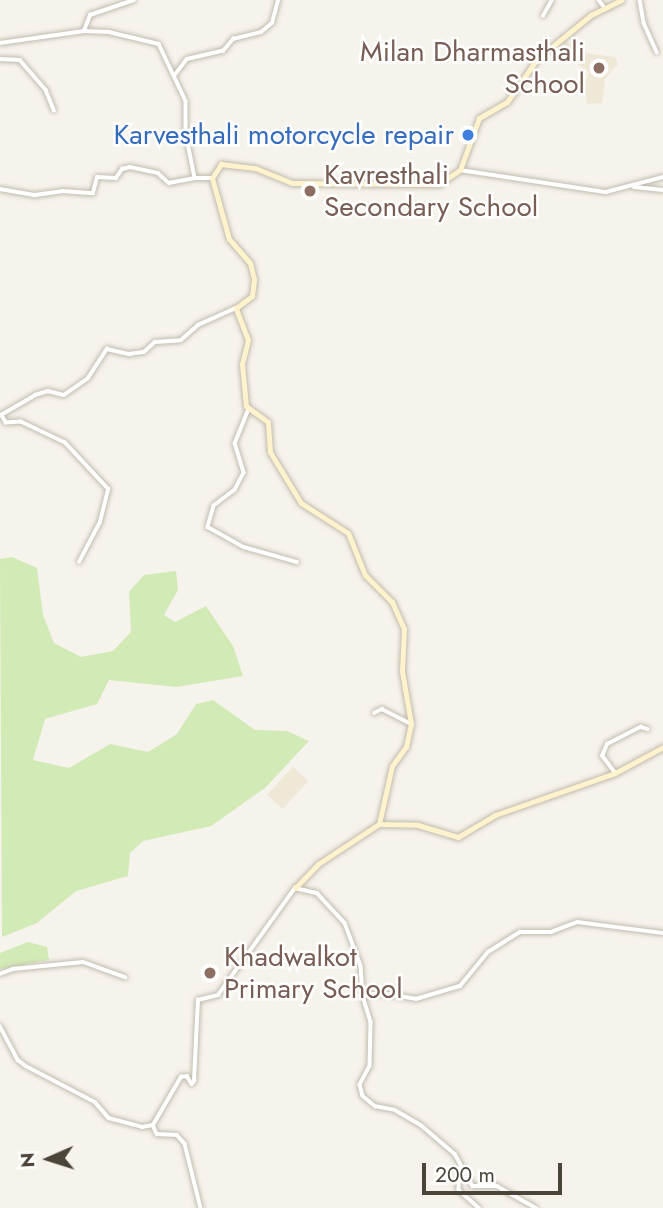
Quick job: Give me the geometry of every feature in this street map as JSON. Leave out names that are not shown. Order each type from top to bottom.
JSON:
[{"type":"street","points":[[83,31],[90,15],[134,0]]},
{"type":"street","points":[[174,76],[187,59],[223,51],[233,39],[261,32],[272,23],[278,0]]},
{"type":"street","points":[[543,16],[552,0]]},
{"type":"street","points":[[599,0],[604,8]]},
{"type":"street","points":[[79,562],[100,522],[108,489],[65,443],[21,422],[6,423],[1,415],[48,391],[64,395],[88,378],[107,349],[129,354],[144,352],[155,342],[181,341],[198,325],[236,308],[251,296],[254,279],[250,263],[229,239],[212,178],[221,164],[256,168],[292,183],[310,184],[332,180],[439,184],[460,170],[479,118],[507,102],[537,59],[604,8],[622,0]]},
{"type":"street","points":[[640,0],[644,23],[657,52]]},
{"type":"street","points":[[0,43],[83,31],[108,32],[159,44],[186,101],[195,178]]},
{"type":"street","points":[[0,59],[20,60],[46,90],[54,110]]},
{"type":"street","points":[[0,189],[35,195],[62,191],[93,193],[97,177],[116,178],[122,169],[130,167],[158,173],[169,183],[212,178]]},
{"type":"street","points":[[460,170],[606,192],[663,177]]},
{"type":"street","points":[[632,186],[663,190]]},
{"type":"street","points":[[236,308],[248,340],[242,364],[248,409],[235,443],[244,473],[235,490],[214,506],[208,527],[244,547],[297,562]]},
{"type":"street","points":[[248,409],[268,422],[270,452],[301,503],[348,533],[365,575],[392,602],[404,629],[402,671],[411,724],[406,747],[393,766],[379,824]]},
{"type":"street","points":[[374,713],[382,709],[411,724]]},
{"type":"street","points":[[615,773],[602,756],[607,744],[641,727],[648,729]]},
{"type":"street","points":[[0,1026],[18,1060],[26,1066],[95,1102],[109,1118],[142,1127],[153,1125],[181,1077],[187,1076],[192,1084],[194,1081],[198,1000],[218,995],[295,888],[318,864],[379,824],[418,825],[458,837],[495,816],[615,773],[663,747]]},
{"type":"street","points":[[295,888],[317,893],[345,923],[361,966],[363,996],[371,1022],[370,1066],[360,1085],[363,1096],[375,1106],[395,1110],[421,1125],[455,1154],[460,1168],[473,1186],[497,1186],[536,1208]]},
{"type":"street","points":[[363,996],[380,993],[408,1000],[460,986],[488,952],[520,933],[551,932],[577,922],[663,933]]},
{"type":"street","points":[[0,974],[13,969],[83,962],[125,976]]},
{"type":"street","points":[[153,1125],[157,1134],[177,1135],[185,1144],[201,1208]]},
{"type":"street","points":[[460,1168],[459,1190],[479,1208]]},
{"type":"shaded area","name":"Milan Dharmasthali School","points":[[566,41],[584,53],[615,57],[618,64],[605,79],[602,103],[587,104],[584,87],[589,72],[555,50]]},
{"type":"shaded area","points":[[293,767],[308,781],[282,809],[267,795]]},
{"type":"green space","points":[[12,557],[37,568],[43,615],[54,643],[81,657],[113,651],[131,632],[129,592],[144,575],[176,571],[178,590],[164,615],[175,622],[206,606],[233,646],[243,676],[176,687],[109,680],[97,704],[45,719],[33,760],[69,768],[110,744],[148,752],[177,734],[196,704],[213,700],[255,730],[287,731],[309,741],[265,788],[211,826],[143,841],[130,853],[128,876],[76,891],[37,923],[2,937],[0,559]]},
{"type":"green space","points":[[28,942],[47,947],[49,960],[0,969],[0,953]]},
{"type":"place","name":"Milan Dharmasthali School","points":[[599,68]]},
{"type":"place","name":"Karvesthali motorcycle repair","points":[[468,135]]},
{"type":"place","name":"Kavresthali Secondary School","points":[[310,191]]},
{"type":"place","name":"Khadwalkot Primary School","points":[[210,973]]}]
